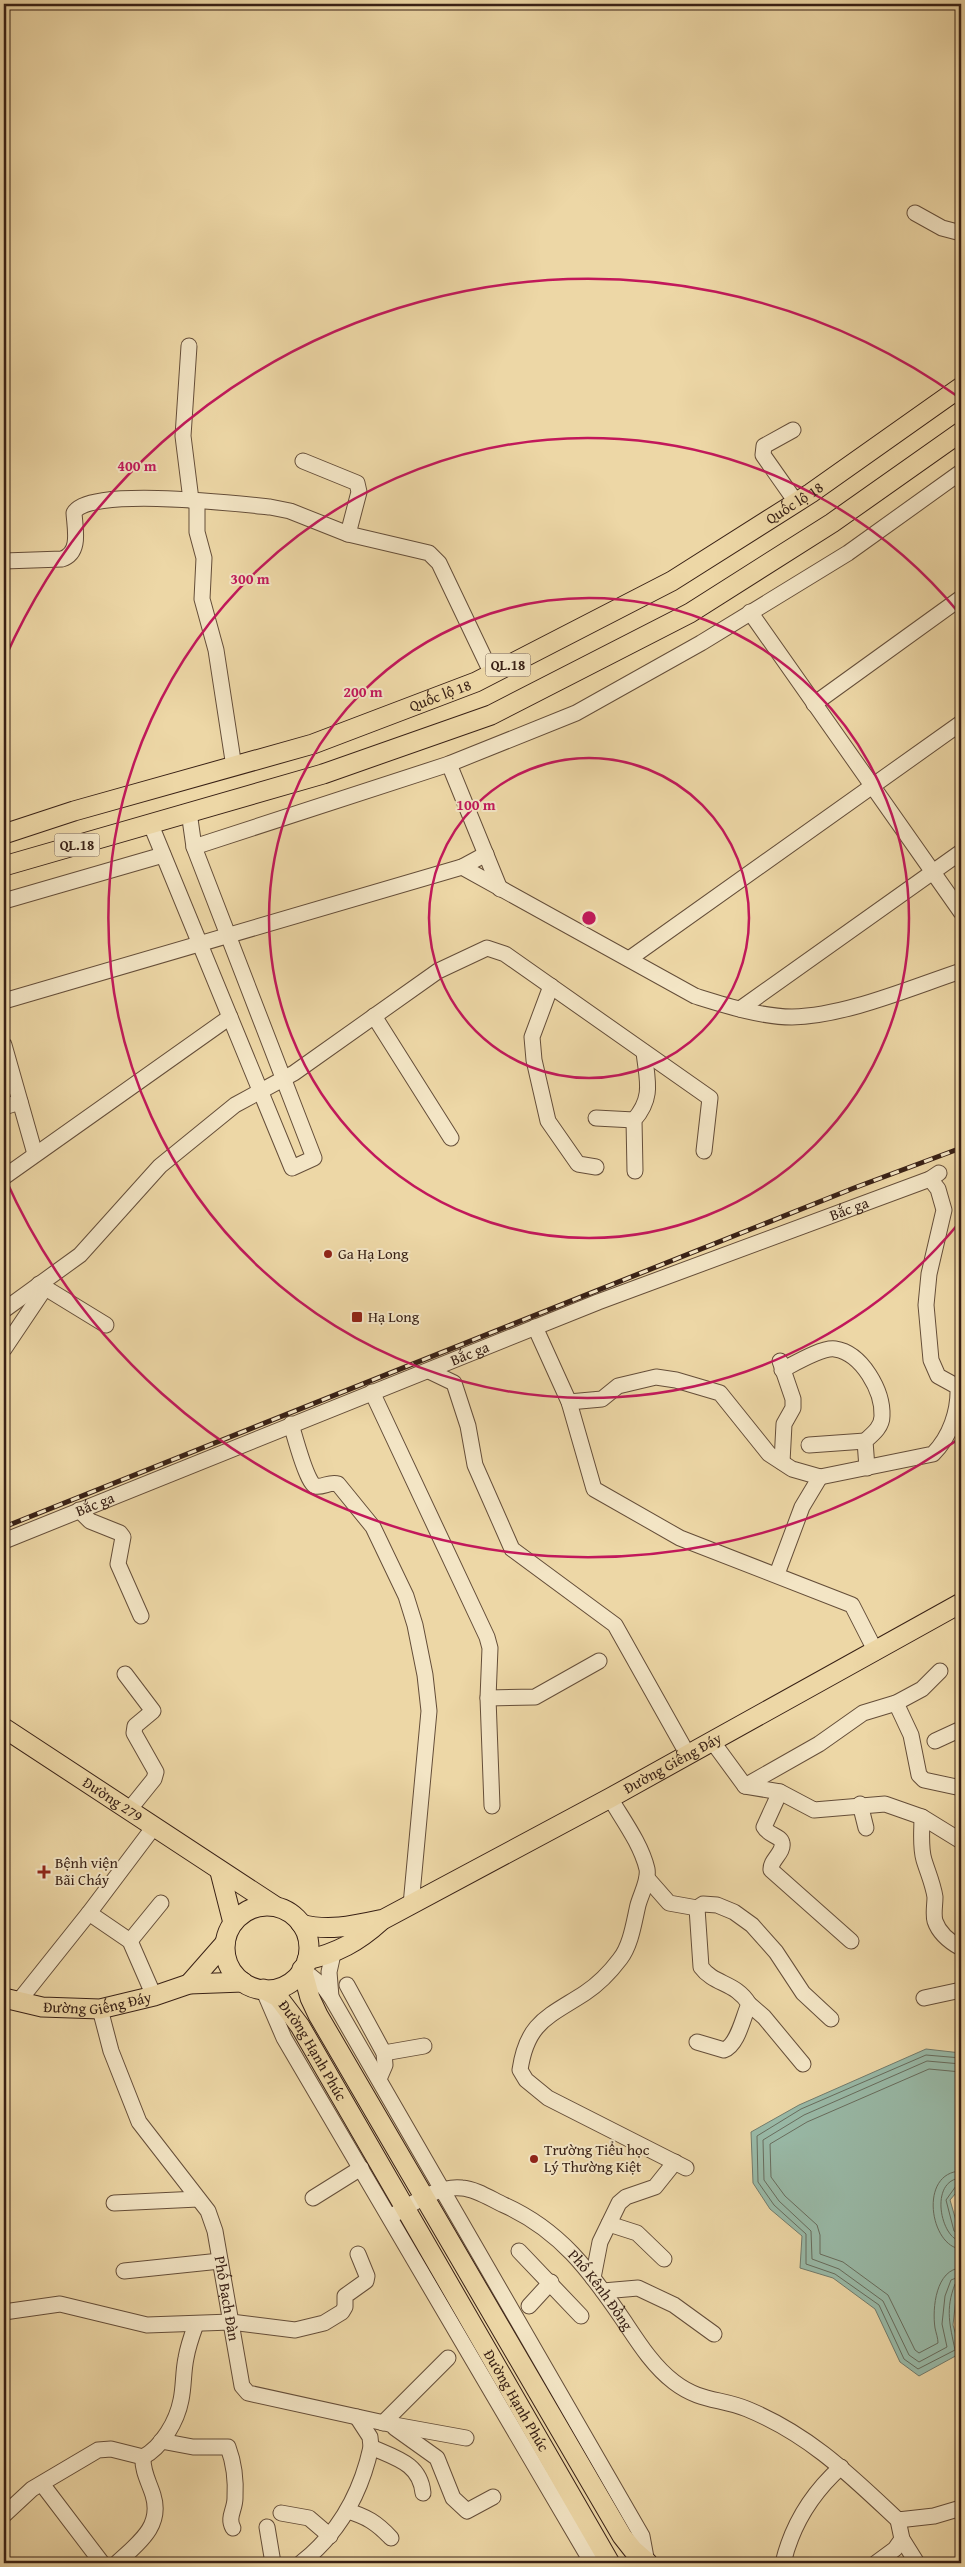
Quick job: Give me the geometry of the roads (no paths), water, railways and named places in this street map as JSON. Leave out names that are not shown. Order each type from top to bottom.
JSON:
[{"type":"main road","name":"Quốc lộ 18","points":[[4,834],[74,811],[313,744],[492,674],[672,581],[796,502],[961,387]]},
{"type":"main road","name":"QL.18","points":[[4,866],[323,774],[491,716],[690,613],[832,523],[961,432]]},
{"type":"main road","points":[[181,782],[190,812]]},
{"type":"main road","name":"Đường Giếng Đáy","points":[[307,1969],[368,1933],[384,1919],[610,1798],[961,1604]]},
{"type":"main road","name":"Đường 279","points":[[4,1728],[129,1810],[153,1828],[275,1906]]},
{"type":"main road","points":[[220,1872],[233,1923]]},
{"type":"main road","points":[[275,1906],[290,1913],[301,1924],[307,1935],[309,1948],[307,1969],[286,1985],[263,1989],[242,1982],[228,1965],[225,1943],[233,1923],[252,1908],[275,1906]]},
{"type":"main road","name":"Đường Giếng Đáy","points":[[301,1924],[317,1928],[347,1927],[384,1919]]},
{"type":"main road","name":"Đường Giếng Đáy","points":[[189,1984],[225,1943]]},
{"type":"main road","name":"Đường Hạnh Phúc","points":[[307,1969],[310,1998],[424,2198],[622,2536],[647,2563]]},
{"type":"main road","name":"Đường Giếng Đáy","points":[[11,2000],[42,2007],[100,2009],[154,1996],[189,1984],[242,1982]]},
{"type":"main road","name":"Đường Hạnh Phúc","points":[[263,1989],[278,1997],[300,2026],[398,2213],[610,2563]]},
{"type":"street","points":[[915,213],[942,228],[961,233]]},
{"type":"street","points":[[189,346],[183,436],[198,532],[204,558],[202,598],[216,650],[234,767]]},
{"type":"street","points":[[793,430],[764,446],[762,450],[763,455],[796,502]]},
{"type":"street","points":[[303,461],[357,484],[359,492],[348,534]]},
{"type":"street","points":[[194,847],[449,764],[576,713],[848,553],[961,472]]},
{"type":"street","points":[[4,561],[62,559],[70,555],[75,547],[74,513],[83,505],[137,497],[270,507],[298,514],[348,534],[423,550],[435,557],[492,674]]},
{"type":"street","points":[[814,704],[961,598]]},
{"type":"street","points":[[750,612],[961,912]]},
{"type":"street","points":[[629,959],[961,723]]},
{"type":"street","points":[[449,764],[500,889]]},
{"type":"street","points":[[151,825],[292,1168],[314,1158],[194,847],[190,812]]},
{"type":"street","points":[[740,1009],[961,852]]},
{"type":"street","points":[[4,1001],[462,866],[486,854]]},
{"type":"street","points":[[4,901],[163,855]]},
{"type":"street","points":[[462,866],[500,889],[695,996],[740,1009],[791,1017],[835,1011],[961,971]]},
{"type":"street","points":[[4,1310],[42,1286],[80,1255],[160,1166],[235,1105],[283,1079],[438,971],[486,948],[505,954],[710,1098],[704,1152]]},
{"type":"street","points":[[551,986],[532,1038],[534,1060],[548,1121],[578,1164],[596,1167]]},
{"type":"street","points":[[374,1016],[451,1138]]},
{"type":"street","points":[[4,1176],[230,1017]]},
{"type":"street","points":[[4,1046],[35,1154]]},
{"type":"street","points":[[635,1171],[634,1120],[646,1103],[644,1052]]},
{"type":"street","points":[[4,1107],[20,1102]]},
{"type":"street","points":[[596,1118],[634,1120]]},
{"type":"street","name":"Bắc ga","points":[[4,1541],[291,1424],[534,1328],[934,1176],[944,1210],[929,1274],[926,1305],[931,1360],[938,1376],[958,1387],[959,1405],[944,1444],[933,1454],[867,1468]]},
{"type":"street","points":[[42,1286],[106,1325]]},
{"type":"street","points":[[4,1349],[42,1286]]},
{"type":"street","points":[[534,1328],[569,1402],[594,1489],[680,1538],[777,1574],[852,1605],[876,1652]]},
{"type":"street","points":[[782,1462],[784,1424],[793,1408],[792,1398],[781,1365],[833,1349],[852,1355],[874,1382],[882,1417],[878,1430],[866,1441],[809,1445]]},
{"type":"street","points":[[429,1371],[454,1383],[468,1426],[475,1465],[512,1549],[615,1624],[688,1755]]},
{"type":"street","points":[[569,1402],[602,1399],[618,1386],[656,1377],[676,1380],[720,1393],[769,1454],[792,1469],[820,1477],[867,1468],[866,1441]]},
{"type":"street","points":[[372,1392],[487,1637],[490,1648],[488,1698],[492,1806]]},
{"type":"street","points":[[291,1424],[313,1484],[316,1486],[331,1483],[338,1484],[373,1527],[406,1596],[415,1625],[429,1711],[411,1905]]},
{"type":"street","points":[[777,1574],[802,1507],[820,1477]]},
{"type":"street","points":[[79,1510],[90,1521],[120,1533],[123,1537],[118,1564],[141,1616]]},
{"type":"street","points":[[488,1698],[535,1697],[599,1661]]},
{"type":"street","points":[[745,1786],[819,1744],[863,1713],[896,1703],[922,1689],[940,1671]]},
{"type":"street","points":[[125,1674],[153,1711],[135,1726],[134,1734],[156,1772],[154,1779],[129,1810]]},
{"type":"street","points":[[896,1703],[911,1735],[919,1775],[924,1780],[961,1788]]},
{"type":"street","points":[[935,1741],[961,1729]]},
{"type":"street","points":[[712,1741],[745,1786],[780,1792],[814,1810],[860,1804],[885,1804],[922,1817],[961,1841]]},
{"type":"street","points":[[780,1792],[764,1827],[769,1834],[780,1839],[782,1843],[771,1866],[771,1870],[851,1941]]},
{"type":"street","points":[[593,2278],[600,2242],[619,2203],[626,2197],[655,2187],[680,2165],[548,2098],[526,2080],[520,2070],[528,2039],[540,2022],[558,2008],[586,1992],[620,1959],[633,1927],[641,1893],[647,1878],[647,1868],[639,1848],[610,1798]]},
{"type":"street","points":[[860,1804],[866,1828]]},
{"type":"street","points":[[922,1817],[922,1846],[924,1859],[932,1879],[935,1900],[934,1919],[939,1930],[951,1943],[961,1948]]},
{"type":"street","points":[[11,2000],[89,1913],[153,1828]]},
{"type":"street","points":[[647,1878],[669,1903],[697,1908],[704,1904],[717,1904],[734,1912],[752,1925],[776,1952],[803,1994],[831,2019]]},
{"type":"street","points":[[130,1941],[161,1903]]},
{"type":"street","points":[[697,1908],[701,1967],[707,1975],[742,1992],[749,2004],[764,2017],[803,2064]]},
{"type":"street","points":[[89,1913],[130,1941],[154,1996]]},
{"type":"street","name":"Đường Hạnh Phúc","points":[[331,1997],[330,1972],[333,1954]]},
{"type":"street","name":"Đường Hạnh Phúc","points":[[307,1969],[331,1997],[379,2078],[642,2536],[647,2563]]},
{"type":"street","points":[[346,1985],[384,2053],[385,2065],[379,2078]]},
{"type":"street","name":"Đường Hạnh Phúc","points":[[263,1989],[284,2038],[361,2168],[398,2213],[592,2563]]},
{"type":"street","points":[[924,1998],[961,1990]]},
{"type":"street","points":[[697,2042],[724,2050],[728,2049],[737,2035],[749,2004]]},
{"type":"street","name":"Phố Bạch Đàn","points":[[100,2009],[111,2051],[139,2122],[208,2211],[220,2261],[242,2386],[248,2394],[386,2424],[466,2438]]},
{"type":"street","points":[[384,2053],[424,2046]]},
{"type":"street","points":[[313,2198],[361,2168]]},
{"type":"street","name":"Phố Kênh Đồng","points":[[442,2190],[463,2188],[528,2216],[560,2239],[604,2291],[657,2365],[673,2382],[698,2397],[746,2409],[808,2440],[841,2467],[898,2520]]},
{"type":"street","points":[[398,2213],[442,2190]]},
{"type":"street","points":[[114,2203],[198,2199]]},
{"type":"street","points":[[609,2224],[637,2233],[664,2259]]},
{"type":"street","points":[[519,2251],[551,2282],[581,2316]]},
{"type":"street","points":[[6,2308],[40,2308],[60,2304],[147,2325],[231,2322],[295,2330],[324,2323],[342,2312],[345,2308],[346,2296],[366,2282],[367,2276],[358,2254]]},
{"type":"street","points":[[124,2271],[220,2261]]},
{"type":"street","points":[[529,2306],[551,2282]]},
{"type":"street","points":[[604,2291],[638,2288],[674,2305],[714,2334]]},
{"type":"street","points":[[4,2515],[16,2502],[42,2484],[98,2450],[111,2449],[143,2457],[151,2452],[161,2441],[174,2420],[181,2401],[185,2358],[196,2324]]},
{"type":"street","points":[[448,2358],[386,2424],[436,2458],[453,2498],[467,2511],[493,2496]]},
{"type":"street","points":[[301,2563],[330,2536],[352,2503],[371,2446],[370,2437],[357,2417]]},
{"type":"street","points":[[161,2441],[193,2447],[228,2447],[234,2469],[236,2499],[230,2518],[233,2528]]},
{"type":"street","points":[[371,2446],[406,2463],[418,2472],[422,2479],[423,2493]]},
{"type":"street","points":[[117,2563],[146,2535],[154,2522],[155,2503],[144,2470],[143,2457]]},
{"type":"street","points":[[783,2563],[795,2525],[824,2482],[841,2467]]},
{"type":"street","points":[[42,2484],[102,2563]]},
{"type":"street","points":[[917,2563],[902,2540],[898,2520],[934,2516],[961,2508]]},
{"type":"street","points":[[347,2511],[365,2516],[379,2525],[391,2538]]},
{"type":"street","points":[[280,2513],[309,2518],[330,2536]]},
{"type":"street","points":[[267,2527],[273,2563]]},
{"type":"street","points":[[876,2563],[902,2540]]},
{"type":"water","points":[[926,2049],[961,2053],[961,2187],[950,2200],[961,2238],[961,2279],[956,2298],[953,2325],[961,2353],[919,2376],[900,2362],[875,2309],[833,2278],[800,2268],[802,2236],[770,2209],[753,2183],[751,2132],[799,2105]]},
{"type":"railway","points":[[4,1527],[854,1188],[961,1148]]},
{"type":"place","name":"Ga Hạ Long","points":[[328,1254]]},
{"type":"place","name":"Hạ Long","points":[[357,1317]]},
{"type":"place","name":"Bệnh viện Bãi Cháy","points":[[44,1872]]},
{"type":"place","name":"Trường Tiểu học Lý Thường Kiệt","points":[[534,2159]]}]
